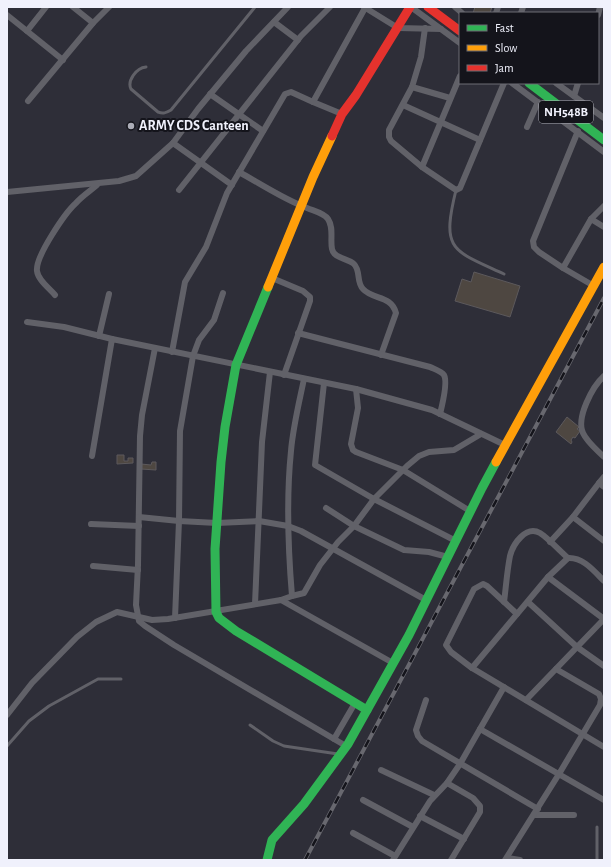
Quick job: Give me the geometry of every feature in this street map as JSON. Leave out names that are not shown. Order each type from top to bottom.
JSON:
[{"type":"main road","points":[[367,710],[230,627],[219,618],[216,612],[215,550],[225,427],[236,365],[313,177],[342,114],[356,95],[411,7]]},
{"type":"main road","points":[[428,7],[459,30]]},
{"type":"main road","name":"NH548B","points":[[530,84],[604,140]]},
{"type":"main road","points":[[267,860],[272,840],[304,804],[346,746],[367,710],[426,600],[470,511],[604,267]]},
{"type":"street","points":[[27,31],[46,7]]},
{"type":"street","points":[[73,7],[93,23]]},
{"type":"street","points":[[28,101],[93,23],[109,7]]},
{"type":"street","points":[[7,192],[119,182],[136,176],[173,143],[198,108],[246,51],[288,7]]},
{"type":"street","points":[[180,190],[200,162],[298,40],[330,7]]},
{"type":"street","points":[[411,7],[459,42]]},
{"type":"street","points":[[313,102],[365,8],[398,28],[441,29]]},
{"type":"street","points":[[7,15],[63,60]]},
{"type":"street","points":[[274,22],[298,40]]},
{"type":"street","points":[[425,28],[421,57],[412,87],[392,122],[389,130],[389,137],[391,141],[422,167],[456,190],[460,188],[504,84]]},
{"type":"street","points":[[422,167],[459,78]]},
{"type":"street","points":[[513,84],[604,152]]},
{"type":"street","points":[[557,84],[604,118]]},
{"type":"street","points":[[574,96],[578,84]]},
{"type":"street","points":[[412,87],[450,98]]},
{"type":"street","points":[[172,352],[185,282],[206,247],[221,206],[232,185],[285,94],[287,92],[291,92],[342,114]]},
{"type":"street","points":[[210,94],[263,131]]},
{"type":"street","points":[[527,127],[538,102]]},
{"type":"street","points":[[403,105],[480,140]]},
{"type":"street","points":[[578,131],[533,241],[534,247],[539,252],[594,286]]},
{"type":"street","points":[[173,143],[232,185]]},
{"type":"street","points":[[239,172],[301,206],[324,215],[329,220],[332,229],[332,250],[337,256],[351,261],[355,265],[357,269],[358,282],[363,290],[391,303],[394,307],[396,313],[381,355]]},
{"type":"street","points":[[55,295],[40,278],[37,273],[36,266],[55,230],[75,203],[97,184]]},
{"type":"street","points":[[563,268],[591,219],[604,206]]},
{"type":"street","points":[[591,219],[604,227]]},
{"type":"street","points":[[272,278],[303,291],[310,297],[310,301],[284,375]]},
{"type":"street","points":[[175,618],[179,521],[180,430],[193,356],[199,340],[214,320],[223,293]]},
{"type":"street","points":[[99,336],[109,294]]},
{"type":"street","points":[[27,322],[64,327],[112,340],[356,389],[432,410],[506,445]]},
{"type":"street","points":[[298,334],[430,367],[438,371],[444,375],[446,381],[440,414]]},
{"type":"street","points":[[92,456],[112,340]]},
{"type":"street","points":[[155,348],[142,415],[136,605],[139,621],[174,645],[346,746]]},
{"type":"street","points":[[255,604],[262,442],[270,372]]},
{"type":"street","points":[[604,376],[598,382],[591,396],[581,422],[582,431],[586,438],[604,457]]},
{"type":"street","points":[[292,596],[288,526],[289,480],[291,449],[304,378]]},
{"type":"street","points":[[324,383],[315,465],[374,499],[456,541]]},
{"type":"street","points":[[356,389],[358,408],[351,444],[353,450],[403,470],[470,511]]},
{"type":"street","points":[[8,712],[32,683],[77,637],[96,622],[117,612],[152,620],[175,618],[281,600],[304,594],[320,565],[354,526],[374,499],[403,470],[419,456],[429,452],[454,450],[481,434]]},
{"type":"street","points":[[550,542],[602,485],[604,477]]},
{"type":"street","points":[[326,508],[354,526],[404,550],[429,552],[448,557]]},
{"type":"street","points":[[139,517],[217,523],[259,521],[288,526],[426,600]]},
{"type":"street","points":[[573,517],[604,541]]},
{"type":"street","points":[[91,524],[139,526]]},
{"type":"street","points":[[504,602],[510,554],[514,545],[528,532],[534,531],[540,533],[568,558],[578,559],[586,564],[604,581]]},
{"type":"street","points":[[472,668],[548,577],[568,558]]},
{"type":"street","points":[[94,566],[138,570]]},
{"type":"street","points":[[526,700],[604,619],[548,577]]},
{"type":"street","points":[[517,614],[487,586],[483,584],[478,586],[474,589],[446,645],[451,652],[472,668],[604,747]]},
{"type":"street","points":[[281,600],[393,663]]},
{"type":"street","points":[[528,602],[577,647],[604,666]]},
{"type":"street","points":[[520,860],[506,859],[538,809],[600,705],[601,699],[598,694],[556,669]]},
{"type":"street","points":[[354,833],[394,858],[434,795],[447,784],[460,764],[504,687]]},
{"type":"street","points":[[426,700],[416,730],[422,741],[538,809]]},
{"type":"street","points":[[334,739],[355,703]]},
{"type":"street","points":[[480,729],[604,800]]},
{"type":"street","points":[[380,770],[434,795]]},
{"type":"street","points":[[447,784],[473,798],[480,806],[480,812],[451,860]]},
{"type":"street","points":[[363,800],[413,827]]},
{"type":"street","points":[[534,815],[574,815]]},
{"type":"street","points":[[420,816],[464,839]]},
{"type":"lane","points":[[146,68],[139,69],[130,81],[129,86],[158,112],[162,113],[171,110],[254,9],[248,7]]},
{"type":"lane","points":[[456,190],[449,220],[449,232],[452,243],[457,250],[465,256],[504,274]]},
{"type":"lane","points":[[7,746],[29,721],[49,706],[98,679],[121,680]]},
{"type":"lane","points":[[250,725],[273,741],[284,746],[340,754]]},
{"type":"lane","points":[[597,826],[597,860]]},
{"type":"building","points":[[475,7],[492,7],[490,12],[473,12]]},
{"type":"building","points":[[474,272],[520,286],[510,317],[455,301],[462,279],[471,282]]},
{"type":"building","points":[[567,417],[579,427],[577,429],[580,431],[575,438],[573,437],[571,444],[556,432]]},
{"type":"building","points":[[117,455],[124,455],[124,461],[128,461],[128,458],[133,458],[133,463],[117,464]]},
{"type":"building","points":[[152,462],[156,462],[156,470],[141,469],[141,464],[151,465]]},
{"type":"railway","points":[[305,860],[604,298]]},
{"type":"traffic: fast","points":[[530,84],[604,140]]},
{"type":"traffic: fast","points":[[268,287],[236,365],[225,427],[215,549],[216,612],[219,618],[236,631],[367,710]]},
{"type":"traffic: fast","points":[[267,860],[272,840],[304,804],[348,744],[409,635],[496,462]]},
{"type":"traffic: slow","points":[[268,287],[313,177],[332,136]]},
{"type":"traffic: slow","points":[[496,462],[604,267]]},
{"type":"traffic: jam","points":[[332,136],[342,114],[356,95],[410,7]]},
{"type":"traffic: jam","points":[[428,7],[459,30]]},
{"type":"place","name":"ARMY CDS Canteen","points":[[131,126]]}]
